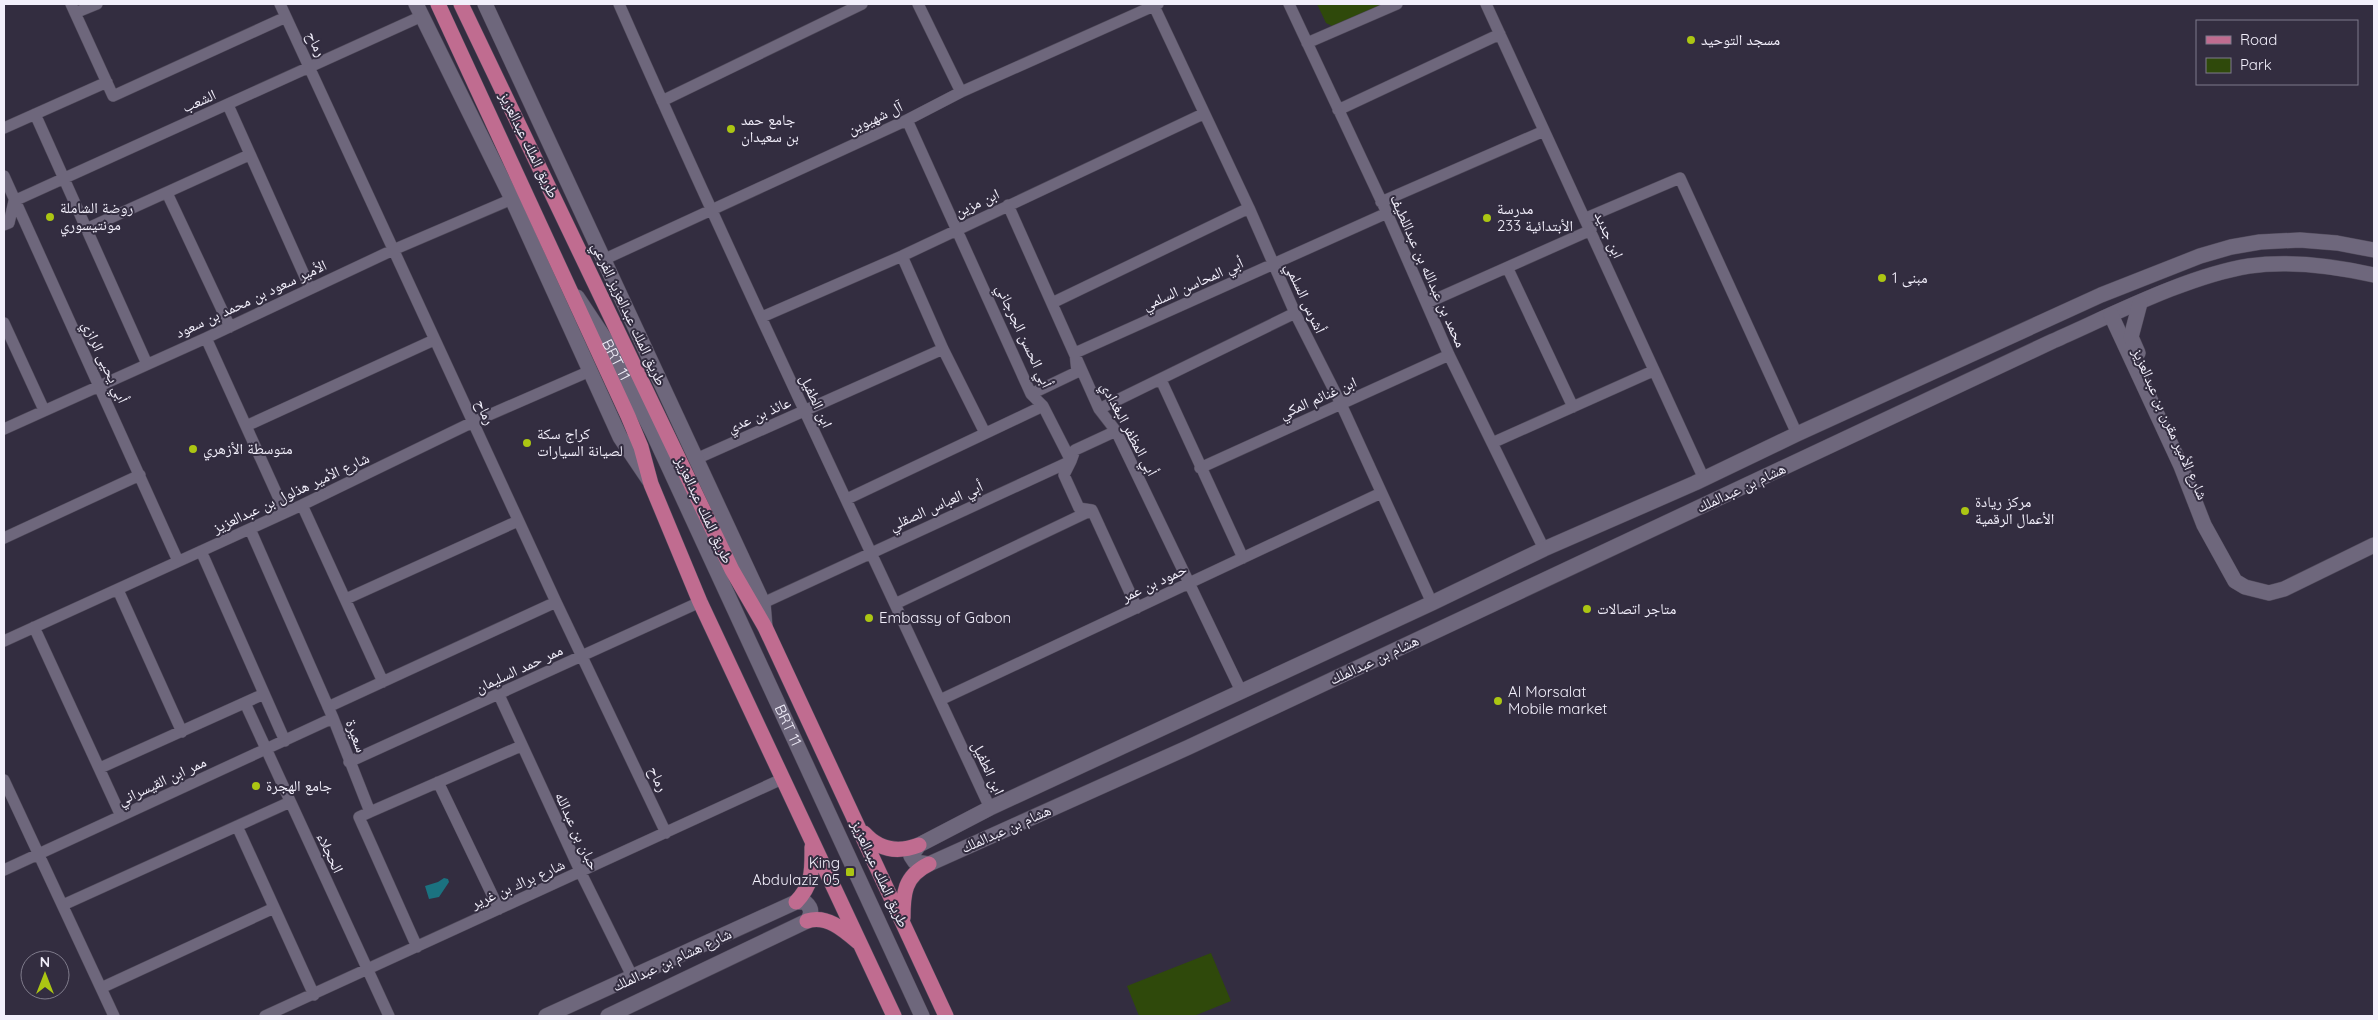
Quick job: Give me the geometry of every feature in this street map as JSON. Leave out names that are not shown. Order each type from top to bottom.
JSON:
[{"type":"main road","name":"طريق الملك عبدالعزيز","points":[[438,4],[572,290],[628,416],[641,447],[651,484],[700,602],[894,1016]]},
{"type":"main road","name":"طريق الملك عبدالعزيز","points":[[461,4],[732,570],[765,627],[946,1016]]},
{"type":"main road","points":[[857,825],[872,841],[889,849],[911,848],[919,844]]},
{"type":"main road","points":[[796,902],[807,890],[811,880],[812,843]]},
{"type":"main road","points":[[903,922],[904,889],[914,874],[929,864]]},
{"type":"main road","points":[[807,922],[816,918],[825,920],[861,944]]},
{"type":"street","points":[[96,4],[73,9],[113,96],[286,17]]},
{"type":"street","name":"رماح","points":[[280,4],[556,602],[584,656],[666,832]]},
{"type":"street","name":"طريق الملك عبدالعزيز الفرعي","points":[[486,4],[763,603],[765,627]]},
{"type":"street","name":"ابن الطفيل","points":[[619,4],[804,411],[848,499],[990,808]]},
{"type":"street","points":[[662,101],[859,4]]},
{"type":"street","points":[[918,4],[961,92]]},
{"type":"street","name":"آل شهيوين","points":[[605,259],[907,120],[961,92],[1155,4]]},
{"type":"street","name":"أشرس السلمي","points":[[1155,4],[1203,114],[1249,208],[1295,313],[1341,404],[1432,603]]},
{"type":"street","name":"محمد بن عبدالله بن عبداللطيف","points":[[1289,4],[1387,213],[1449,355],[1492,443],[1539,551]]},
{"type":"street","points":[[1307,43],[1397,4]]},
{"type":"street","name":"ابن جديد","points":[[1486,4],[1586,218],[1700,481]]},
{"type":"street","points":[[419,10],[512,199],[620,437],[651,484]]},
{"type":"street","name":"الشعب","points":[[14,201],[311,68],[419,10]]},
{"type":"street","points":[[1338,110],[1500,34]]},
{"type":"street","points":[[4,128],[107,82]]},
{"type":"street","points":[[228,105],[310,288]]},
{"type":"street","points":[[35,114],[146,364]]},
{"type":"street","name":"ابن مزين","points":[[762,317],[902,256],[1203,114]]},
{"type":"street","name":"أبي الحسن الجرجاني","points":[[907,120],[958,229],[1031,394],[1043,406],[1071,461]]},
{"type":"street","points":[[1381,202],[1544,131]]},
{"type":"street","points":[[86,229],[249,155]]},
{"type":"street","name":"أبي يحيى الرازي","points":[[4,176],[178,561]]},
{"type":"street","points":[[1586,218],[1680,178],[1797,434]]},
{"type":"street","points":[[167,193],[230,327]]},
{"type":"street","name":"الأمير سعود بن محمد بن سعود","points":[[4,429],[230,327],[393,250],[512,199]]},
{"type":"street","points":[[4,226],[9,223],[14,201]]},
{"type":"street","name":"أبي المظفر البغدادي","points":[[1008,206],[1099,409],[1116,431],[1241,691]]},
{"type":"street","points":[[1052,303],[1249,208]]},
{"type":"street","name":"أبي المحاسن السلمي","points":[[1075,353],[1387,213]]},
{"type":"street","points":[[1427,303],[1508,269],[1591,230]]},
{"type":"street","name":"هشام بن عبدالملك","points":[[919,844],[990,808],[1432,603],[1539,551],[1700,481],[1797,434],[2101,295],[2200,256],[2231,247],[2260,242],[2310,241],[2338,243],[2374,250]]},
{"type":"street","points":[[902,256],[943,349],[985,433]]},
{"type":"street","points":[[2140,303],[2197,280],[2251,266],[2315,264],[2374,275]]},
{"type":"street","points":[[1508,269],[1573,407]]},
{"type":"street","name":"BRT 11","points":[[572,290],[607,342],[653,433],[922,1016]]},
{"type":"street","name":"هشام بن عبدالملك","points":[[929,864],[1188,747],[2053,341],[2140,303]]},
{"type":"street","name":"شارع الأمير مقرن بن عبدالعزيز","points":[[2140,303],[2131,337],[2236,570],[2243,576],[2260,583],[2288,581],[2374,539]]},
{"type":"street","points":[[1099,409],[1295,313]]},
{"type":"street","name":"شارع الأمير مقرن بن عبدالعزيز","points":[[2111,315],[2181,466],[2204,525],[2235,581],[2245,587],[2270,593],[2284,589],[2374,545]]},
{"type":"street","points":[[4,322],[44,410]]},
{"type":"street","points":[[2043,322],[2053,341]]},
{"type":"street","name":"BRT 11","points":[[619,332],[617,338],[620,354],[646,411],[653,433]]},
{"type":"street","points":[[206,338],[285,512]]},
{"type":"street","points":[[246,426],[434,340]]},
{"type":"street","name":"عائذ بن عدي","points":[[696,459],[943,349]]},
{"type":"street","points":[[1031,394],[1077,372],[1075,353]]},
{"type":"street","name":"ابن غنائم المكي","points":[[1200,468],[1449,355]]},
{"type":"street","name":"شارع الأمير هذلول بن عبدالعزيز","points":[[4,641],[302,505],[473,422],[590,371]]},
{"type":"street","points":[[1492,443],[1653,371]]},
{"type":"street","points":[[1161,380],[1243,558]]},
{"type":"street","points":[[1868,403],[1878,424]]},
{"type":"street","points":[[848,499],[1043,406]]},
{"type":"street","name":"أبي العباس الصقلي","points":[[763,603],[1071,461],[1075,450],[1116,431]]},
{"type":"street","points":[[1071,461],[1064,475],[1079,508],[1092,510]]},
{"type":"street","points":[[4,538],[140,476]]},
{"type":"street","points":[[1700,481],[1706,504]]},
{"type":"street","name":"حمود بن عمر","points":[[940,700],[1381,493]]},
{"type":"street","points":[[302,505],[383,682]]},
{"type":"street","points":[[895,604],[1092,510]]},
{"type":"street","points":[[1092,510],[1137,608]]},
{"type":"street","points":[[346,599],[518,520]]},
{"type":"street","name":"سعيرة","points":[[250,529],[333,718],[370,812]]},
{"type":"street","points":[[201,551],[285,741]]},
{"type":"street","points":[[1539,551],[1546,579]]},
{"type":"street","points":[[118,590],[182,732]]},
{"type":"street","points":[[328,707],[556,602]]},
{"type":"street","name":"ممر حمد السليمان","points":[[349,762],[700,602]]},
{"type":"street","points":[[34,627],[121,816]]},
{"type":"street","points":[[100,768],[264,694]]},
{"type":"street","name":"حبان بن عبدالله","points":[[499,695],[580,873],[633,978]]},
{"type":"street","name":"الحجلاء","points":[[244,702],[389,1016]]},
{"type":"street","name":"ممر ابن القيسراني","points":[[4,870],[333,718]]},
{"type":"street","points":[[417,947],[359,817],[521,746]]},
{"type":"street","name":"شارع براك بن غرير","points":[[265,1016],[782,779]]},
{"type":"street","points":[[4,780],[114,1016]]},
{"type":"street","points":[[438,782],[498,909]]},
{"type":"street","points":[[63,905],[290,802]]},
{"type":"street","points":[[237,826],[314,994]]},
{"type":"street","points":[[919,844],[913,851],[913,860],[920,864],[929,864]]},
{"type":"street","points":[[796,902],[805,902],[809,906],[811,912],[807,922]]},
{"type":"street","name":"شارع هشام بن عبدالملك","points":[[546,1016],[633,978],[796,902]]},
{"type":"street","points":[[101,988],[274,908]]},
{"type":"street","name":"شارع هشام بن عبدالملك","points":[[608,1016],[807,922]]},
{"type":"green space","points":[[1317,4],[1385,4],[1334,27],[1326,23]]},
{"type":"green space","points":[[1211,953],[1231,1001],[1194,1016],[1139,1016],[1127,986]]},
{"type":"water","points":[[444,878],[448,879],[449,882],[439,897],[429,899],[425,886]]},
{"type":"place","name":"مسجد التوحيد","points":[[1691,40]]},
{"type":"place","name":"جامع حمد بن سعيدان","points":[[731,129]]},
{"type":"place","name":"روضة الشاملة مونتيسوري","points":[[50,217]]},
{"type":"place","name":"مدرسة الأبتدائية 233","points":[[1487,218]]},
{"type":"place","name":"مبنى 1","points":[[1882,278]]},
{"type":"place","name":"كراج سكة لصيانة السيارات","points":[[527,443]]},
{"type":"place","name":"متوسطة الأزهري","points":[[193,449]]},
{"type":"place","name":"مركز ريادة الأعمال الرقمية","points":[[1965,511]]},
{"type":"place","name":"متاجر اتصالات","points":[[1587,609]]},
{"type":"place","name":"Embassy of Gabon","points":[[869,618]]},
{"type":"place","name":"Al Morsalat Mobile market","points":[[1498,701]]},
{"type":"place","name":"جامع الهجرة","points":[[256,786]]},
{"type":"place","name":"King Abdulaziz 05","points":[[850,872]]}]
